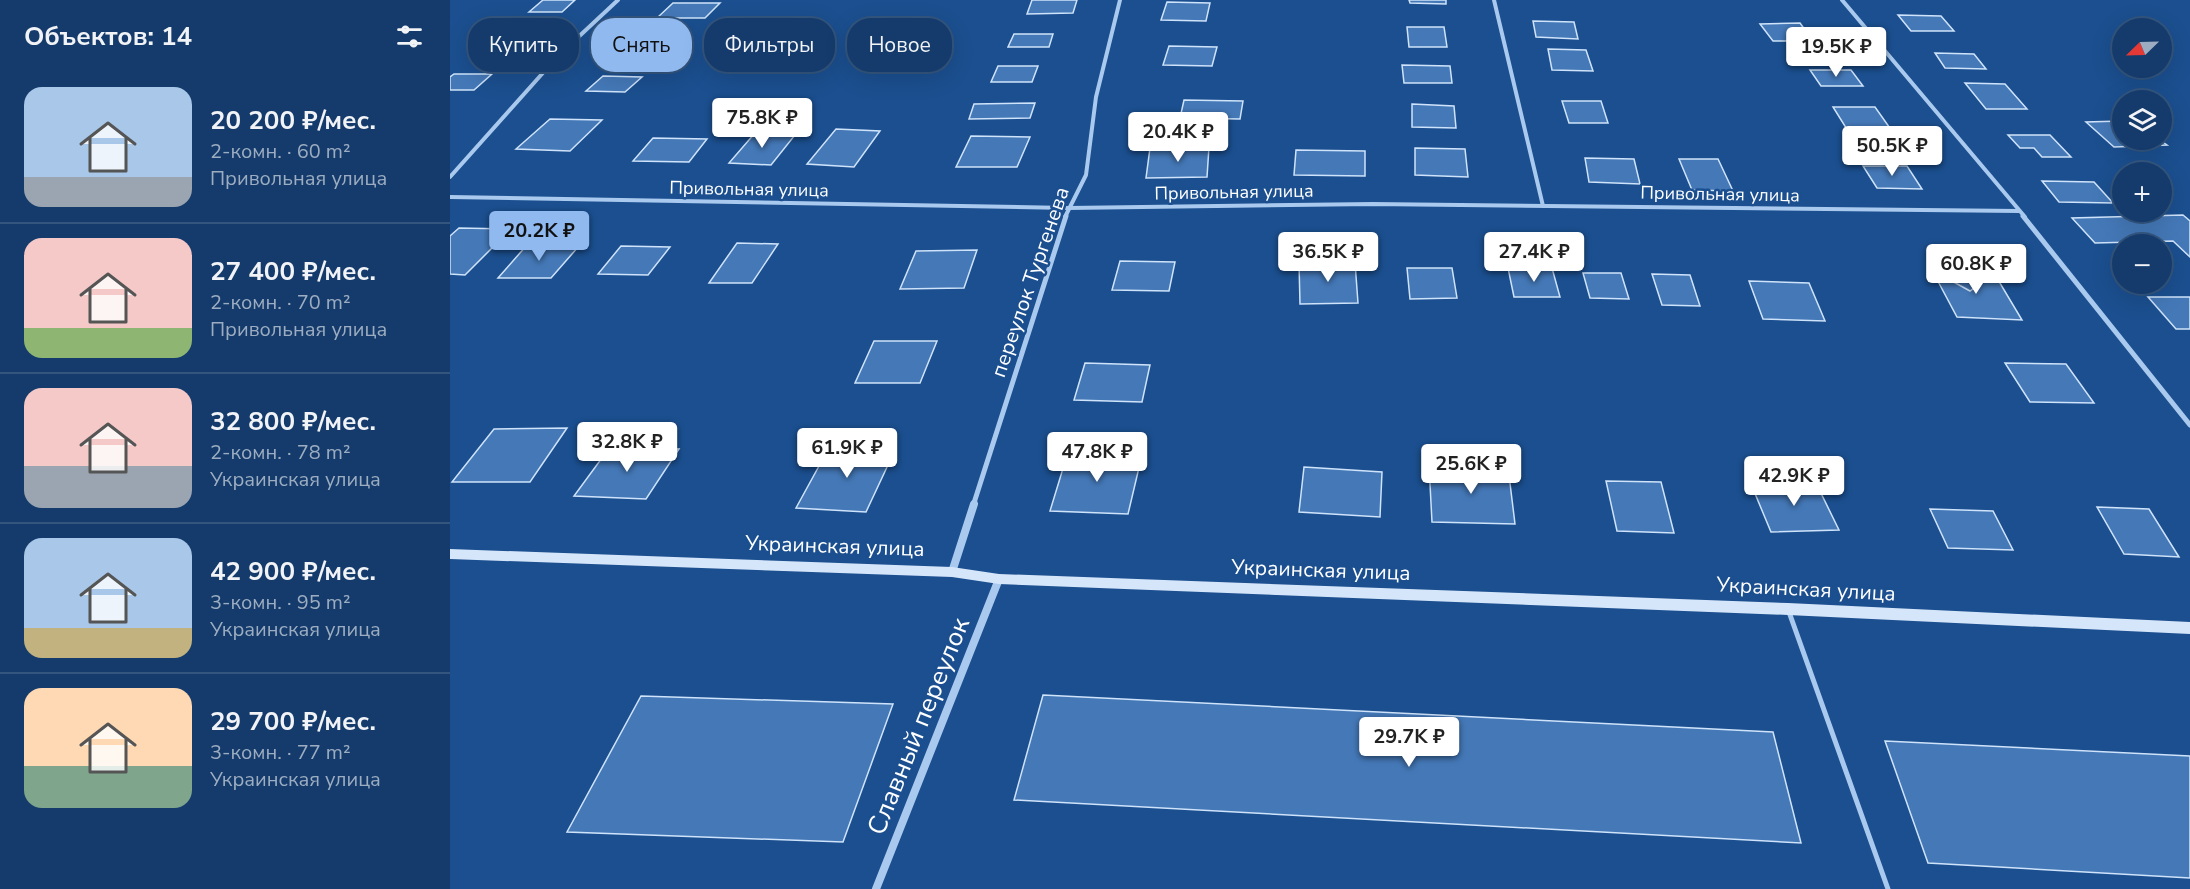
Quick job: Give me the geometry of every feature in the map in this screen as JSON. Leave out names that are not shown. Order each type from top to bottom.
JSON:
[{"type":"main road","name":"Украинская улица","points":[[450,554],[952,572],[999,579],[1788,609],[2190,628]]},
{"type":"street","points":[[450,177],[558,56],[618,0]]},
{"type":"street","name":"переулок Тургенева","points":[[952,572],[1068,208],[1086,175],[1096,97],[1120,0]]},
{"type":"street","points":[[1494,0],[1543,206]]},
{"type":"street","points":[[1842,0],[1984,166],[2190,425]]},
{"type":"street","name":"Привольная улица","points":[[450,197],[1068,208],[1373,204],[2019,211]]},
{"type":"street","name":"Славный переулок","points":[[876,889],[999,579]]},
{"type":"lane","points":[[1788,609],[1888,889]]},
{"type":"building","points":[[543,0],[575,0],[562,12],[529,12]]},
{"type":"building","points":[[1032,0],[1077,0],[1073,13],[1027,14]]},
{"type":"building","points":[[1409,0],[1446,0],[1446,4],[1410,3]]},
{"type":"building","points":[[1167,2],[1210,3],[1206,21],[1161,20]]},
{"type":"building","points":[[673,3],[720,3],[705,18],[657,18]]},
{"type":"building","points":[[1898,15],[1941,16],[1954,31],[1911,31]]},
{"type":"building","points":[[1533,21],[1574,22],[1578,39],[1536,37]]},
{"type":"building","points":[[1800,23],[1813,41],[1773,41],[1760,24]]},
{"type":"building","points":[[1407,27],[1444,27],[1447,47],[1409,47]]},
{"type":"building","points":[[1014,34],[1053,34],[1049,47],[1008,47]]},
{"type":"building","points":[[1169,46],[1217,47],[1212,66],[1163,65]]},
{"type":"building","points":[[1548,49],[1586,50],[1593,71],[1552,70]]},
{"type":"building","points":[[1935,53],[1974,54],[1986,69],[1945,68]]},
{"type":"building","points":[[1402,65],[1450,66],[1452,83],[1404,83]]},
{"type":"building","points":[[998,66],[1038,66],[1032,82],[991,82]]},
{"type":"building","points":[[1810,70],[1851,70],[1863,86],[1821,86]]},
{"type":"building","points":[[454,74],[492,74],[474,90],[450,90],[450,77]]},
{"type":"building","points":[[603,76],[642,77],[625,92],[586,91]]},
{"type":"building","points":[[1965,83],[2005,84],[2027,109],[1986,109]]},
{"type":"building","points":[[1184,100],[1243,101],[1240,119],[1180,118]]},
{"type":"building","points":[[1562,101],[1601,101],[1608,123],[1569,123]]},
{"type":"building","points":[[1035,103],[1030,118],[969,119],[974,104]]},
{"type":"building","points":[[1412,104],[1454,106],[1456,128],[1412,127]]},
{"type":"building","points":[[1833,107],[1875,107],[1892,131],[1848,131]]},
{"type":"building","points":[[550,119],[602,120],[570,151],[516,149]]},
{"type":"building","points":[[2112,121],[2112,145],[2086,122]]},
{"type":"building","points":[[836,129],[880,131],[854,167],[807,164]]},
{"type":"building","points":[[755,133],[795,135],[771,165],[729,163]]},
{"type":"building","points":[[2008,135],[2050,135],[2071,157],[2042,157],[2034,148],[2020,148]]},
{"type":"building","points":[[971,136],[1030,137],[1017,167],[956,167]]},
{"type":"building","points":[[653,138],[707,139],[689,162],[633,161]]},
{"type":"building","points":[[1209,147],[1207,177],[1146,178],[1150,148]]},
{"type":"building","points":[[1415,148],[1465,149],[1468,177],[1415,175]]},
{"type":"building","points":[[1296,150],[1365,151],[1365,176],[1294,175]]},
{"type":"building","points":[[1585,158],[1634,159],[1640,184],[1589,182]]},
{"type":"building","points":[[1679,159],[1718,159],[1733,191],[1692,190]]},
{"type":"building","points":[[1863,166],[1907,166],[1922,189],[1877,188]]},
{"type":"building","points":[[2042,181],[2094,182],[2112,203],[2059,202]]},
{"type":"building","points":[[2172,215],[2183,215],[2190,221],[2190,257],[2172,241],[2172,234],[2112,234],[2112,243],[2095,243],[2072,218],[2112,217],[2112,222],[2172,222]]},
{"type":"building","points":[[459,228],[511,229],[465,275],[450,274],[450,236]]},
{"type":"building","points":[[737,243],[778,244],[752,283],[709,283]]},
{"type":"building","points":[[527,245],[579,246],[551,278],[498,278]]},
{"type":"building","points":[[621,246],[670,247],[648,275],[598,274]]},
{"type":"building","points":[[977,250],[964,288],[900,289],[916,251]]},
{"type":"building","points":[[1120,261],[1175,262],[1169,291],[1112,290]]},
{"type":"building","points":[[1355,262],[1358,303],[1300,304],[1299,263]]},
{"type":"building","points":[[1407,268],[1452,268],[1457,298],[1410,299]]},
{"type":"building","points":[[1508,268],[1552,268],[1560,297],[1514,297]]},
{"type":"building","points":[[1932,270],[1994,273],[2022,320],[1957,317]]},
{"type":"building","points":[[1932,270],[1994,273],[1970,291]]},
{"type":"building","points":[[1583,273],[1621,273],[1629,299],[1590,298]]},
{"type":"building","points":[[1652,274],[1690,275],[1700,306],[1662,305]]},
{"type":"building","points":[[1749,281],[1809,283],[1825,321],[1763,319]]},
{"type":"building","points":[[2148,297],[2190,297],[2190,329],[2176,329]]},
{"type":"building","points":[[874,341],[937,341],[920,383],[855,383]]},
{"type":"building","points":[[1085,363],[1150,365],[1142,402],[1074,400]]},
{"type":"building","points":[[2005,363],[2066,364],[2094,403],[2030,402]]},
{"type":"building","points":[[567,428],[530,482],[452,482],[494,429]]},
{"type":"building","points":[[830,446],[895,450],[866,512],[796,508]]},
{"type":"building","points":[[610,447],[679,449],[646,499],[574,496]]},
{"type":"building","points":[[1068,452],[1142,455],[1128,514],[1050,511]]},
{"type":"building","points":[[1429,465],[1508,467],[1515,524],[1432,522]]},
{"type":"building","points":[[1304,467],[1382,472],[1380,517],[1299,512]]},
{"type":"building","points":[[1606,481],[1661,482],[1674,533],[1617,531]]},
{"type":"building","points":[[1816,483],[1839,530],[1771,532],[1751,484]]},
{"type":"building","points":[[2097,507],[2149,509],[2179,557],[2124,554]]},
{"type":"building","points":[[1930,509],[1993,511],[2013,550],[1948,548]]},
{"type":"building","points":[[1043,695],[1773,732],[1801,843],[1014,800]]},
{"type":"building","points":[[641,696],[893,704],[843,842],[567,832]]},
{"type":"building","points":[[1885,741],[2190,756],[2190,878],[1928,863]]}]
